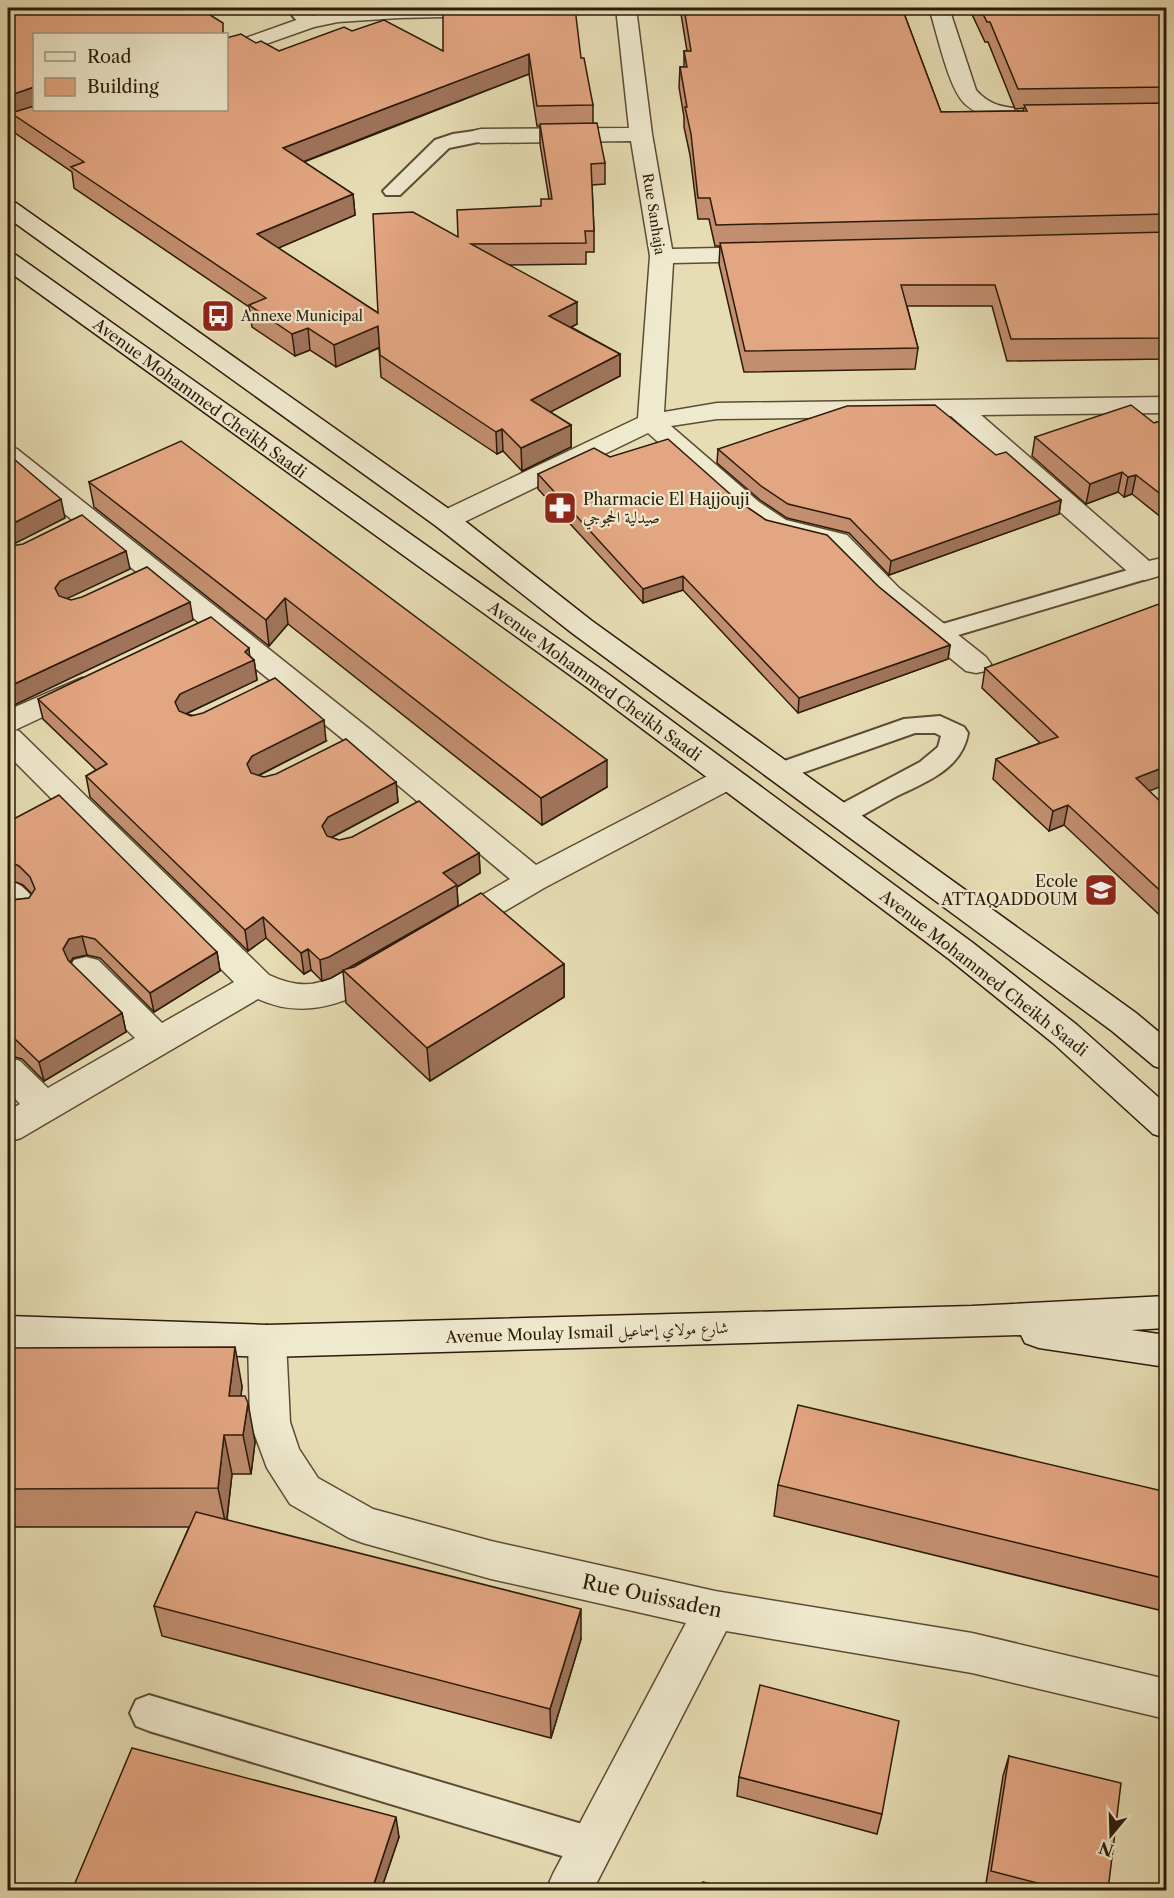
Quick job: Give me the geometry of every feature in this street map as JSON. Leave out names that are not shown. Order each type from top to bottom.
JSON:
[{"type":"street","points":[[228,50],[302,15],[338,16],[373,13],[572,8]]},
{"type":"street","name":"Rue Sanhaja","points":[[626,8],[641,134],[662,256],[651,422]]},
{"type":"street","points":[[939,8],[966,92],[973,102],[983,109],[1015,117],[1050,117]]},
{"type":"street","points":[[8,127],[56,111]]},
{"type":"street","points":[[481,136],[641,134]]},
{"type":"street","points":[[8,208],[446,520],[582,627],[1124,1022],[1167,1057]]},
{"type":"street","points":[[662,256],[791,253]]},
{"type":"street","name":"Avenue Mohammed Cheikh Saadi","points":[[8,260],[598,681],[961,951],[1065,1034],[1167,1124]]},
{"type":"street","points":[[446,520],[651,422],[717,411],[1167,405]]},
{"type":"street","points":[[958,408],[1156,569]]},
{"type":"street","points":[[651,422],[749,508],[776,526],[837,541],[889,594],[976,664]]},
{"type":"street","points":[[8,455],[19,480],[77,525],[152,572],[206,628],[287,680],[362,738],[533,880]]},
{"type":"street","points":[[123,586],[152,572]]},
{"type":"street","points":[[8,722],[101,678]]},
{"type":"street","points":[[256,695],[287,680]]},
{"type":"street","points":[[8,738],[257,984],[275,995],[302,999],[322,997],[344,989],[404,955]]},
{"type":"street","points":[[330,754],[362,738]]},
{"type":"street","points":[[433,937],[533,880],[728,778]]},
{"type":"street","points":[[37,812],[66,797]]},
{"type":"street","points":[[403,815],[434,799]]},
{"type":"street","points":[[86,969],[159,1041]]},
{"type":"street","points":[[8,1128],[257,984]]},
{"type":"street","points":[[8,1070],[44,1106]]},
{"type":"street","name":"Avenue Moulay Ismail شارع مولاي إسماعيل","points":[[8,1332],[267,1341],[972,1322],[1166,1311]]},
{"type":"street","points":[[972,1322],[1167,1351]]},
{"type":"street","name":"Rue Ouissaden","points":[[267,1341],[270,1422],[281,1456],[304,1491],[363,1525],[491,1560],[715,1610],[972,1653],[1167,1699]]},
{"type":"street","points":[[569,1890],[715,1610]]},
{"type":"lane","points":[[393,191],[442,144],[481,136]]},
{"type":"lane","points":[[938,633],[1156,569]]},
{"type":"lane","points":[[782,771],[914,724],[940,724],[955,733],[955,739],[944,756],[925,772],[842,815]]},
{"type":"lane","points":[[149,1713],[592,1846]]},
{"type":"building","points":[[8,8],[199,8],[223,23],[223,33],[33,33],[33,87],[8,96]]},
{"type":"building","points":[[443,8],[575,8],[581,58],[584,58],[593,105],[537,106],[529,54],[384,109],[283,148],[353,194],[257,234],[378,313],[373,214],[413,212],[458,237],[457,210],[541,206],[541,199],[552,199],[540,124],[597,123],[605,163],[591,164],[594,231],[585,231],[586,243],[471,244],[577,302],[549,316],[620,354],[531,400],[571,425],[521,448],[502,429],[496,432],[380,355],[378,326],[334,345],[308,328],[292,334],[249,305],[266,298],[71,167],[84,162],[11,113],[33,106],[33,111],[228,111],[228,37],[241,34],[256,43],[261,41],[279,51],[344,27],[352,31],[384,20],[443,51]]},
{"type":"building","points":[[684,8],[902,8],[941,112],[1027,111],[1024,105],[1167,103],[1167,214],[716,225],[710,198],[698,198],[680,67],[687,67],[684,51],[691,51]]},
{"type":"building","points":[[980,8],[1167,8],[1167,87],[1018,89],[990,22],[987,22]]},
{"type":"building","points":[[1167,232],[1167,338],[1011,339],[995,285],[901,285],[918,348],[745,351],[720,243]]},
{"type":"building","points":[[935,405],[996,455],[1006,452],[1061,500],[891,561],[850,519],[788,504],[761,486],[718,449],[847,406]]},
{"type":"building","points":[[1131,405],[1154,423],[1167,419],[1167,499],[1136,475],[1128,477],[1122,472],[1090,484],[1035,437]]},
{"type":"building","points":[[668,439],[738,501],[766,520],[827,535],[879,587],[950,645],[799,698],[683,576],[643,589],[538,474],[594,448],[610,457]]},
{"type":"building","points":[[181,441],[607,760],[541,798],[285,598],[266,620],[89,482]]},
{"type":"building","points":[[8,454],[61,499],[8,526]]},
{"type":"building","points":[[82,515],[126,551],[60,581],[55,588],[59,596],[71,600],[82,597],[147,567],[190,602],[8,687],[8,545],[23,544]]},
{"type":"building","points":[[1167,601],[1167,766],[1136,778],[1167,808],[1167,897],[1068,805],[1053,811],[996,759],[1058,737],[985,668]]},
{"type":"building","points":[[211,617],[249,648],[245,652],[254,660],[180,694],[175,702],[179,711],[191,716],[203,713],[275,678],[324,720],[252,756],[247,764],[251,773],[264,777],[276,774],[346,739],[396,782],[328,817],[322,826],[327,836],[339,840],[352,837],[419,801],[479,853],[443,873],[457,885],[320,960],[308,949],[301,953],[263,917],[245,930],[86,776],[107,764],[38,699]]},
{"type":"building","points":[[59,795],[217,952],[150,993],[95,939],[82,936],[69,939],[63,949],[68,960],[122,1013],[39,1062],[16,1040],[8,1038],[8,898],[12,900],[29,898],[35,889],[30,877],[19,866],[8,861],[8,822]]},
{"type":"building","points":[[481,893],[564,964],[427,1048],[343,970],[354,967]]},
{"type":"building","points":[[235,1347],[229,1396],[245,1396],[248,1403],[243,1435],[224,1435],[218,1488],[8,1489],[8,1348]]},
{"type":"building","points":[[798,1405],[1167,1492],[1167,1579],[778,1485]]},
{"type":"building","points":[[196,1512],[581,1609],[550,1709],[154,1606]]},
{"type":"building","points":[[760,1685],[899,1721],[882,1814],[739,1777]]},
{"type":"building","points":[[132,1748],[396,1817],[372,1890],[101,1890],[75,1883]]},
{"type":"building","points":[[1009,1756],[1121,1783],[1108,1890],[1064,1890],[991,1871]]},
{"type":"building","points":[[703,1882],[734,1890],[701,1890]]},
{"type":"place","name":"Annexe Municipal","points":[[218,316]]},
{"type":"place","name":"Pharmacie El Hajjouji صيدلية الحجوجي","points":[[560,508]]},
{"type":"place","name":"Ecole ATTAQADDOUM","points":[[1101,890]]}]
